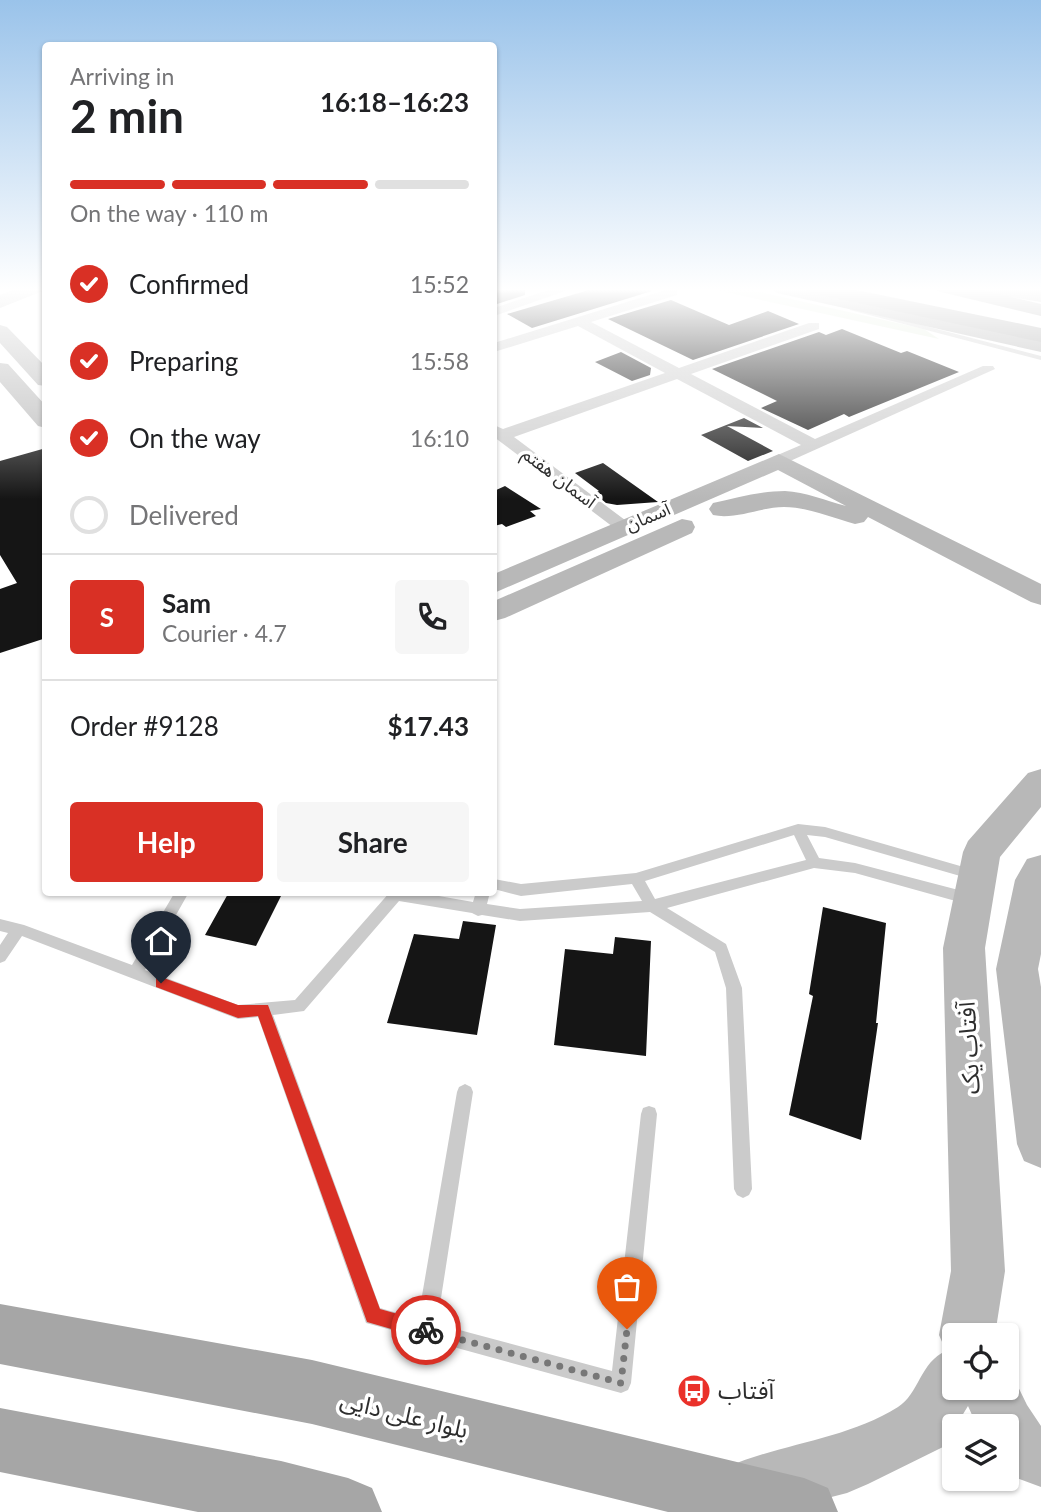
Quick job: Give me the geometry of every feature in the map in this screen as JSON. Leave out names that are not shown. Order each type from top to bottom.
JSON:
[{"type":"main road","name":"بلوار علی دایی","points":[[0,1334],[312,1392],[804,1512]]},
{"type":"main road","points":[[0,1440],[268,1493],[348,1512]]},
{"type":"street","points":[[25,358],[42,376]]},
{"type":"street","points":[[648,358],[815,446]]},
{"type":"street","points":[[498,433],[725,358]]},
{"type":"street","points":[[0,369],[42,416]]},
{"type":"street","points":[[790,471],[815,446],[988,369]]},
{"type":"street","name":"آسمان هفتم","points":[[498,433],[624,526]]},
{"type":"street","points":[[790,471],[858,516],[1041,615]]},
{"type":"street","points":[[790,471],[1041,596]]},
{"type":"street","name":"آسمان","points":[[497,583],[624,526],[790,471]]},
{"type":"street","name":"آسمان","points":[[497,611],[722,509],[790,471]]},
{"type":"street","points":[[722,509],[765,500],[788,499],[858,516]]},
{"type":"street","name":"آفتاب یک","points":[[972,1323],[978,1271],[964,948],[982,852],[1041,782]]},
{"type":"street","points":[[1041,870],[1035,880],[1017,968],[1041,1144]]},
{"type":"street","points":[[726,1493],[847,1463],[922,1426],[942,1395]]},
{"type":"street","points":[[994,1400],[1006,1426],[1023,1451],[1041,1457]]},
{"type":"lane","points":[[798,830],[814,863]]},
{"type":"lane","points":[[497,885],[521,890],[636,878],[798,830],[825,832],[976,888]]},
{"type":"lane","points":[[406,896],[520,915],[652,906],[814,863],[976,888]]},
{"type":"lane","points":[[636,878],[652,906],[721,948],[725,958],[734,988],[743,1189]]},
{"type":"lane","points":[[135,973],[180,896]]},
{"type":"lane","points":[[0,925],[19,929],[238,1012],[299,1006],[394,896]]},
{"type":"lane","points":[[478,910],[482,896]]},
{"type":"lane","points":[[0,957],[19,929]]},
{"type":"lane","points":[[263,1009],[373,1316],[621,1383],[649,1114]]},
{"type":"lane","points":[[426,1330],[465,1092]]},
{"type":"building","points":[[607,358],[631,358],[651,368],[650,375],[632,381],[595,362]]},
{"type":"building","points":[[745,358],[923,358],[959,372],[849,417],[844,414],[808,430],[761,408],[777,401],[712,369]]},
{"type":"building","points":[[744,418],[763,428],[727,426],[773,451],[748,461],[701,435]]},
{"type":"building","points":[[42,449],[42,639],[0,653],[0,589],[17,583],[0,555],[0,461]]},
{"type":"building","points":[[603,463],[658,502],[617,505],[606,503],[594,493],[599,491],[575,473]]},
{"type":"building","points":[[505,486],[541,509],[530,511],[536,516],[506,527],[502,524],[497,525],[497,490]]},
{"type":"building","points":[[227,896],[281,896],[256,946],[205,935]]},
{"type":"building","points":[[823,907],[886,923],[878,1023],[861,1140],[789,1115],[813,996],[809,994]]},
{"type":"building","points":[[463,921],[496,925],[477,1035],[387,1023],[414,934],[459,939]]},
{"type":"building","points":[[615,937],[651,941],[646,1056],[554,1045],[565,949],[613,954]]},
{"type":"way so far","points":[[426,1330],[621,1383],[627,1329]]},
{"type":"place","name":"آفتاب","points":[[694,1391]]},
{"type":"route","points":[[161,983],[238,1012],[263,1009],[373,1316],[426,1330]]}]
